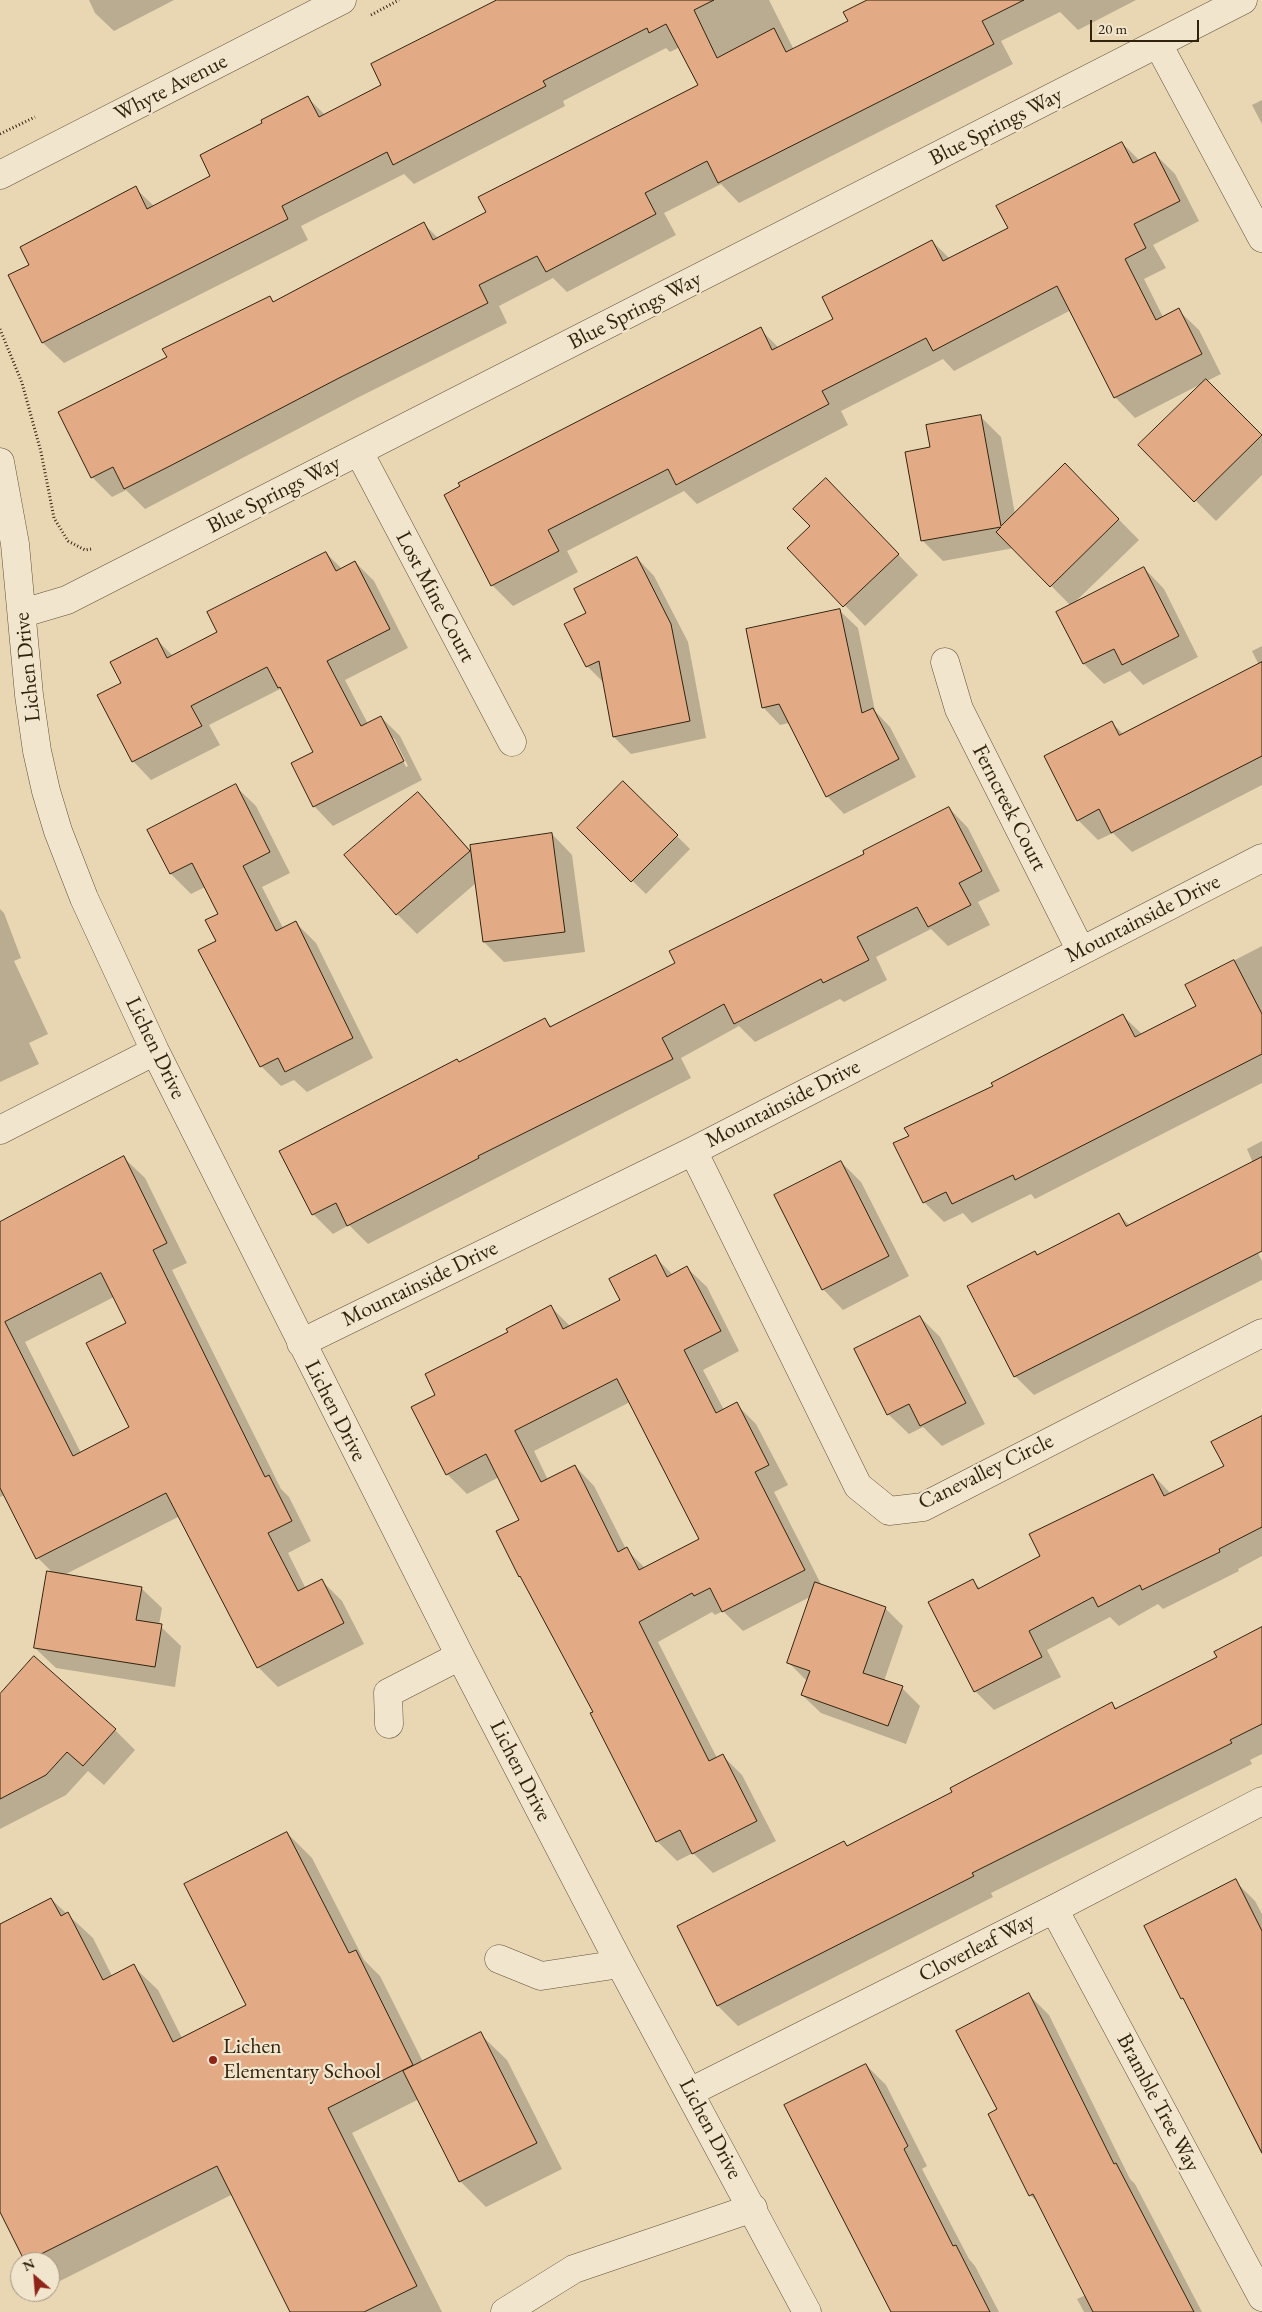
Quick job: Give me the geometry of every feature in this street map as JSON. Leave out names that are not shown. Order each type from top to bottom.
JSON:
[{"type":"street","name":"Whyte Avenue","points":[[0,175],[342,0]]},
{"type":"street","name":"Blue Springs Way","points":[[23,613],[67,600],[1243,0]]},
{"type":"street","points":[[1158,44],[1262,238]]},
{"type":"street","name":"Lost Mine Court","points":[[359,452],[512,742]]},
{"type":"street","name":"Lichen Drive","points":[[0,462],[15,544],[23,613],[29,695],[46,791],[84,898],[155,1051],[300,1343],[460,1656],[620,1964],[807,2312]]},
{"type":"street","name":"Ferncreek Court","points":[[946,662],[959,709],[1081,951]]},
{"type":"street","name":"Mountainside Drive","points":[[300,1343],[693,1151],[1262,858]]},
{"type":"street","points":[[0,1130],[155,1051]]},
{"type":"street","name":"Canevalley Circle","points":[[693,1151],[858,1486],[889,1511],[923,1507],[1262,1332]]},
{"type":"street","points":[[389,1724],[388,1693],[460,1656]]},
{"type":"street","name":"Cloverleaf Way","points":[[690,2092],[1262,1802]]},
{"type":"street","name":"Bramble Tree Way","points":[[1054,1909],[1262,2297]]},
{"type":"street","points":[[500,1959],[541,1976],[620,1964]]},
{"type":"street","points":[[505,2312],[574,2269],[752,2208]]},
{"type":"path","points":[[0,329],[24,392],[41,452],[54,518],[68,541],[85,550],[93,548]]},
{"type":"building","points":[[497,0],[714,0],[694,10],[717,58],[774,28],[786,52],[848,21],[843,12],[867,0],[1024,0],[982,21],[994,44],[718,183],[707,161],[645,193],[656,214],[546,272],[537,256],[479,285],[488,303],[124,489],[113,467],[91,478],[58,412],[167,357],[162,349],[270,296],[273,302],[424,222],[433,240],[486,212],[478,197],[698,85],[666,24],[649,33],[647,28],[543,81],[546,86],[393,165],[387,152],[282,206],[288,219],[42,343],[8,275],[29,265],[20,247],[136,186],[147,209],[210,176],[200,155],[262,123],[261,120],[308,96],[319,117],[381,85],[371,64]]},
{"type":"building","points":[[1122,142],[1133,163],[1155,152],[1180,201],[1134,224],[1146,248],[1125,259],[1156,320],[1179,308],[1202,354],[1114,398],[1057,286],[933,351],[926,338],[822,391],[829,404],[676,485],[668,469],[548,530],[559,551],[491,586],[444,495],[460,486],[458,483],[761,327],[772,350],[833,319],[822,297],[932,240],[943,261],[1008,228],[996,206]]},
{"type":"building","points":[[1206,379],[1262,435],[1194,502],[1138,445]]},
{"type":"building","points":[[981,415],[1001,526],[1065,463],[1119,519],[1050,587],[996,532],[1001,527],[921,541],[905,452],[930,447],[926,425]]},
{"type":"building","points":[[826,478],[899,554],[843,607],[787,548],[810,526],[793,509]]},
{"type":"building","points":[[326,552],[336,571],[355,561],[390,629],[327,661],[361,726],[381,716],[404,761],[313,807],[291,763],[313,752],[280,687],[278,688],[267,667],[191,706],[202,726],[132,762],[97,695],[121,683],[110,662],[157,638],[167,658],[217,632],[207,612]]},
{"type":"building","points":[[637,557],[671,624],[690,721],[613,737],[599,661],[586,667],[564,624],[586,613],[574,589]]},
{"type":"building","points":[[1144,567],[1179,636],[1122,665],[1114,649],[1083,664],[1056,612]]},
{"type":"building","points":[[840,609],[862,713],[873,708],[899,759],[826,797],[779,704],[762,708],[746,629]]},
{"type":"building","points":[[1262,662],[1262,756],[1111,833],[1099,809],[1077,821],[1044,756],[1112,721],[1119,735]]},
{"type":"building","points":[[623,781],[678,835],[631,882],[577,828]]},
{"type":"building","points":[[236,784],[270,852],[243,866],[276,931],[296,921],[353,1038],[285,1072],[278,1058],[260,1067],[198,950],[216,941],[205,920],[218,914],[192,863],[170,874],[147,830]]},
{"type":"building","points":[[418,792],[470,851],[396,915],[344,855]]},
{"type":"building","points":[[949,807],[982,871],[959,883],[971,905],[928,927],[917,907],[857,937],[869,960],[823,983],[821,979],[734,1024],[724,1004],[662,1038],[673,1059],[478,1156],[479,1158],[347,1226],[336,1203],[312,1215],[279,1151],[457,1059],[459,1062],[545,1018],[550,1027],[675,963],[669,951],[864,854],[863,851]]},
{"type":"building","points":[[552,833],[565,932],[483,942],[470,845]]},
{"type":"building","points":[[1234,960],[1262,1014],[1262,1054],[1015,1180],[1013,1175],[952,1204],[946,1192],[923,1203],[893,1143],[909,1136],[904,1128],[993,1086],[991,1083],[1123,1014],[1135,1037],[1196,1006],[1185,985]]},
{"type":"building","points":[[124,1156],[167,1243],[153,1250],[265,1477],[269,1475],[292,1521],[268,1533],[298,1591],[322,1579],[344,1623],[257,1668],[166,1493],[36,1559],[0,1488],[0,1222]],"holes":[[[101,1273],[126,1323],[86,1343],[129,1427],[73,1456],[5,1322]]]},
{"type":"building","points":[[1262,1157],[1262,1251],[1014,1377],[967,1286],[1035,1251],[1037,1255],[1119,1213],[1126,1226]]},
{"type":"building","points":[[841,1161],[889,1256],[822,1290],[774,1195]]},
{"type":"building","points":[[656,1255],[667,1277],[687,1266],[721,1331],[684,1350],[716,1413],[737,1402],[769,1465],[755,1472],[805,1570],[722,1612],[710,1588],[694,1596],[692,1593],[639,1622],[709,1761],[723,1754],[757,1821],[692,1854],[680,1830],[656,1842],[590,1713],[593,1712],[519,1577],[496,1531],[519,1520],[486,1454],[446,1475],[411,1407],[435,1395],[425,1374],[508,1332],[506,1329],[551,1305],[563,1329],[620,1300],[609,1279]],"holes":[[[617,1379],[699,1539],[639,1570],[627,1547],[618,1552],[575,1465],[541,1482],[515,1431]]]},
{"type":"building","points":[[920,1316],[966,1403],[920,1426],[909,1404],[887,1415],[854,1349]]},
{"type":"building","points":[[1262,1416],[1262,1527],[1219,1549],[1220,1552],[1142,1590],[1140,1585],[1098,1607],[1093,1597],[1029,1631],[1042,1657],[974,1692],[928,1602],[973,1579],[978,1589],[1040,1556],[1029,1534],[1153,1474],[1164,1496],[1224,1466],[1211,1442]]},
{"type":"building","points":[[47,1571],[142,1587],[136,1620],[162,1624],[155,1667],[34,1648]]},
{"type":"building","points":[[815,1582],[886,1607],[863,1673],[903,1686],[888,1726],[801,1695],[810,1671],[787,1663]]},
{"type":"building","points":[[1262,1627],[1262,1724],[1230,1740],[1232,1743],[972,1873],[974,1876],[717,2006],[677,1926],[844,1841],[847,1846],[952,1792],[950,1788],[1112,1702],[1115,1709],[1217,1657],[1214,1652]]},
{"type":"building","points":[[34,1656],[116,1729],[83,1766],[67,1752],[46,1775],[0,1799],[0,1694]]},
{"type":"building","points":[[287,1832],[349,1953],[356,1950],[413,2065],[328,2108],[417,2286],[364,2312],[290,2312],[217,2166],[45,2252],[20,2252],[0,2212],[0,1924],[51,1898],[61,1916],[68,1912],[103,1980],[134,1964],[173,2042],[246,2005],[184,1884]]},
{"type":"building","points":[[1236,1879],[1262,1931],[1262,2153],[1144,1926]]},
{"type":"building","points":[[1029,1993],[1114,2164],[1116,2163],[1194,2312],[1093,2312],[1033,2194],[1029,2196],[988,2114],[997,2109],[956,2031]]},
{"type":"building","points":[[481,2032],[537,2143],[459,2182],[403,2071]]},
{"type":"building","points":[[866,2064],[908,2146],[904,2149],[953,2246],[956,2245],[990,2312],[891,2312],[784,2105]]},
{"type":"place","name":"Lichen Elementary School","points":[[213,2060]]}]
